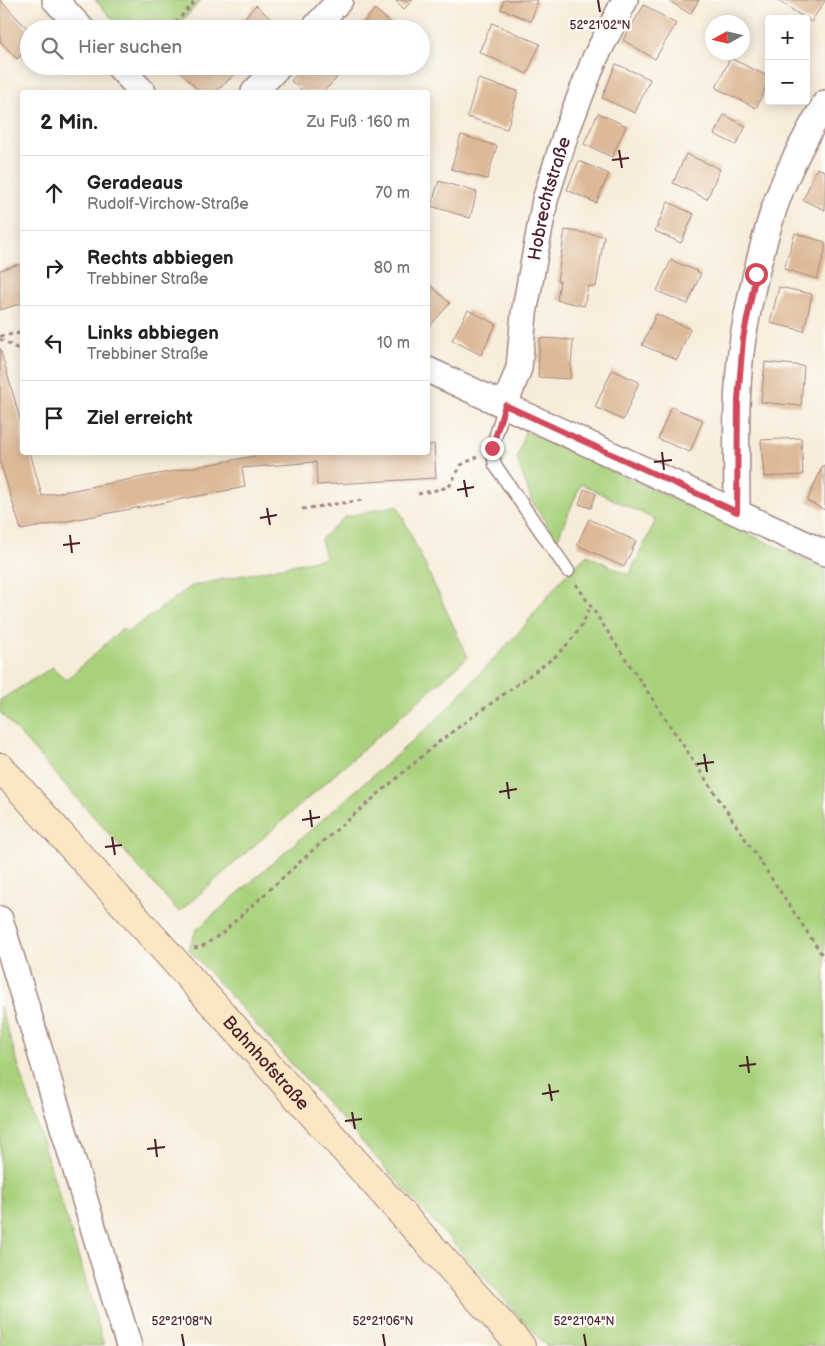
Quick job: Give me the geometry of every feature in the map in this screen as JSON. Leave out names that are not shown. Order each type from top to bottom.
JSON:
[{"type":"main road","name":"Bahnhofstraße","points":[[4,780],[166,952],[521,1346]]},
{"type":"street","points":[[55,0],[74,20]]},
{"type":"street","points":[[321,20],[340,0]]},
{"type":"street","name":"Hobrechtstraße","points":[[505,405],[519,368],[524,314],[545,200],[567,130],[595,58],[625,0]]},
{"type":"street","points":[[127,75],[141,90]]},
{"type":"street","points":[[256,90],[270,75]]},
{"type":"street","points":[[737,512],[738,400],[742,348],[756,274],[773,211],[796,157],[825,103]]},
{"type":"street","points":[[430,371],[825,553]]},
{"type":"street","points":[[0,919],[129,1346]]},
{"type":"lane","points":[[505,405],[492,448],[495,465],[568,571]]},
{"type":"path","points":[[178,20],[196,0]]},
{"type":"path","points":[[0,338],[20,333]]},
{"type":"path","points":[[0,338],[20,351]]},
{"type":"path","points":[[418,494],[449,487],[461,465],[492,448]]},
{"type":"path","points":[[302,509],[363,500]]},
{"type":"path","points":[[568,571],[825,959]]},
{"type":"path","points":[[166,952],[201,947],[221,934],[313,850],[441,740],[556,656],[572,640],[584,622],[590,605]]},
{"type":"green space","points":[[95,0],[201,0],[183,20],[114,20]]},
{"type":"green space","points":[[525,431],[825,569],[825,1346],[546,1346],[189,950],[196,930],[433,723],[520,631],[560,581],[587,555],[629,575],[656,520],[581,484],[557,540],[532,502],[517,459]]},
{"type":"green space","points":[[397,505],[468,657],[179,912],[0,712],[0,700],[53,667],[66,680],[122,629],[128,632],[192,586],[325,558],[321,539],[345,517]]},
{"type":"green space","points":[[0,1006],[85,1278],[104,1346],[0,1346]]},
{"type":"building","points":[[0,0],[20,21],[20,56],[17,59],[0,41]]},
{"type":"building","points":[[395,0],[413,0],[404,9]]},
{"type":"building","points":[[504,0],[538,0],[531,21],[501,9]]},
{"type":"building","points":[[668,0],[699,0],[690,14]]},
{"type":"building","points":[[777,0],[825,0],[811,22],[810,15],[800,15]]},
{"type":"building","points":[[256,5],[272,20],[242,20]]},
{"type":"building","points":[[644,5],[676,24],[655,59],[623,40]]},
{"type":"building","points":[[375,9],[387,20],[366,20]]},
{"type":"building","points":[[492,23],[540,44],[527,74],[479,52]]},
{"type":"building","points":[[729,60],[734,60],[765,75],[765,89],[756,108],[716,88]]},
{"type":"building","points":[[616,64],[650,79],[635,113],[602,98]]},
{"type":"building","points":[[184,75],[234,75],[217,90],[198,90]]},
{"type":"building","points":[[297,75],[334,75],[337,78],[325,90],[302,90],[291,81]]},
{"type":"building","points":[[478,79],[518,91],[507,129],[467,117]]},
{"type":"building","points":[[598,113],[626,126],[612,157],[584,144]]},
{"type":"building","points":[[724,115],[746,126],[736,145],[714,134]]},
{"type":"building","points":[[461,135],[497,146],[487,179],[451,169]]},
{"type":"building","points":[[686,154],[720,169],[707,199],[673,183]]},
{"type":"building","points":[[579,161],[609,174],[596,203],[567,190]]},
{"type":"building","points":[[817,168],[825,171],[825,210],[803,200]]},
{"type":"building","points":[[439,181],[477,192],[470,218],[431,206]]},
{"type":"building","points":[[668,202],[694,214],[681,243],[655,231]]},
{"type":"building","points":[[565,230],[604,236],[596,287],[588,286],[584,306],[557,300],[560,281],[557,281]]},
{"type":"building","points":[[795,233],[825,242],[825,251],[817,279],[784,269]]},
{"type":"building","points":[[671,260],[701,273],[688,304],[657,291]]},
{"type":"building","points":[[20,264],[20,304],[0,310],[0,270]]},
{"type":"building","points":[[430,285],[450,303],[430,326]]},
{"type":"building","points":[[779,287],[812,294],[804,331],[770,323]]},
{"type":"building","points":[[468,310],[496,324],[481,355],[452,340]]},
{"type":"building","points":[[656,314],[690,329],[677,360],[642,345]]},
{"type":"building","points":[[540,338],[573,340],[570,379],[538,377]]},
{"type":"building","points":[[0,348],[20,419],[20,455],[31,455],[42,496],[259,455],[430,455],[430,445],[434,444],[436,478],[317,485],[316,462],[242,468],[245,487],[21,530],[0,461]]},
{"type":"building","points":[[765,362],[804,366],[801,406],[761,402]]},
{"type":"building","points":[[612,370],[639,382],[623,420],[595,407]]},
{"type":"building","points":[[671,407],[703,420],[690,452],[658,439]]},
{"type":"building","points":[[801,438],[803,475],[764,477],[761,440]]},
{"type":"building","points":[[823,465],[825,466],[825,510],[807,501]]},
{"type":"building","points":[[584,489],[596,494],[591,508],[579,504]]},
{"type":"building","points":[[589,519],[636,541],[624,567],[577,545]]},
{"type":"route","points":[[492,448],[505,405],[737,512],[738,400],[743,339],[756,274]]}]
